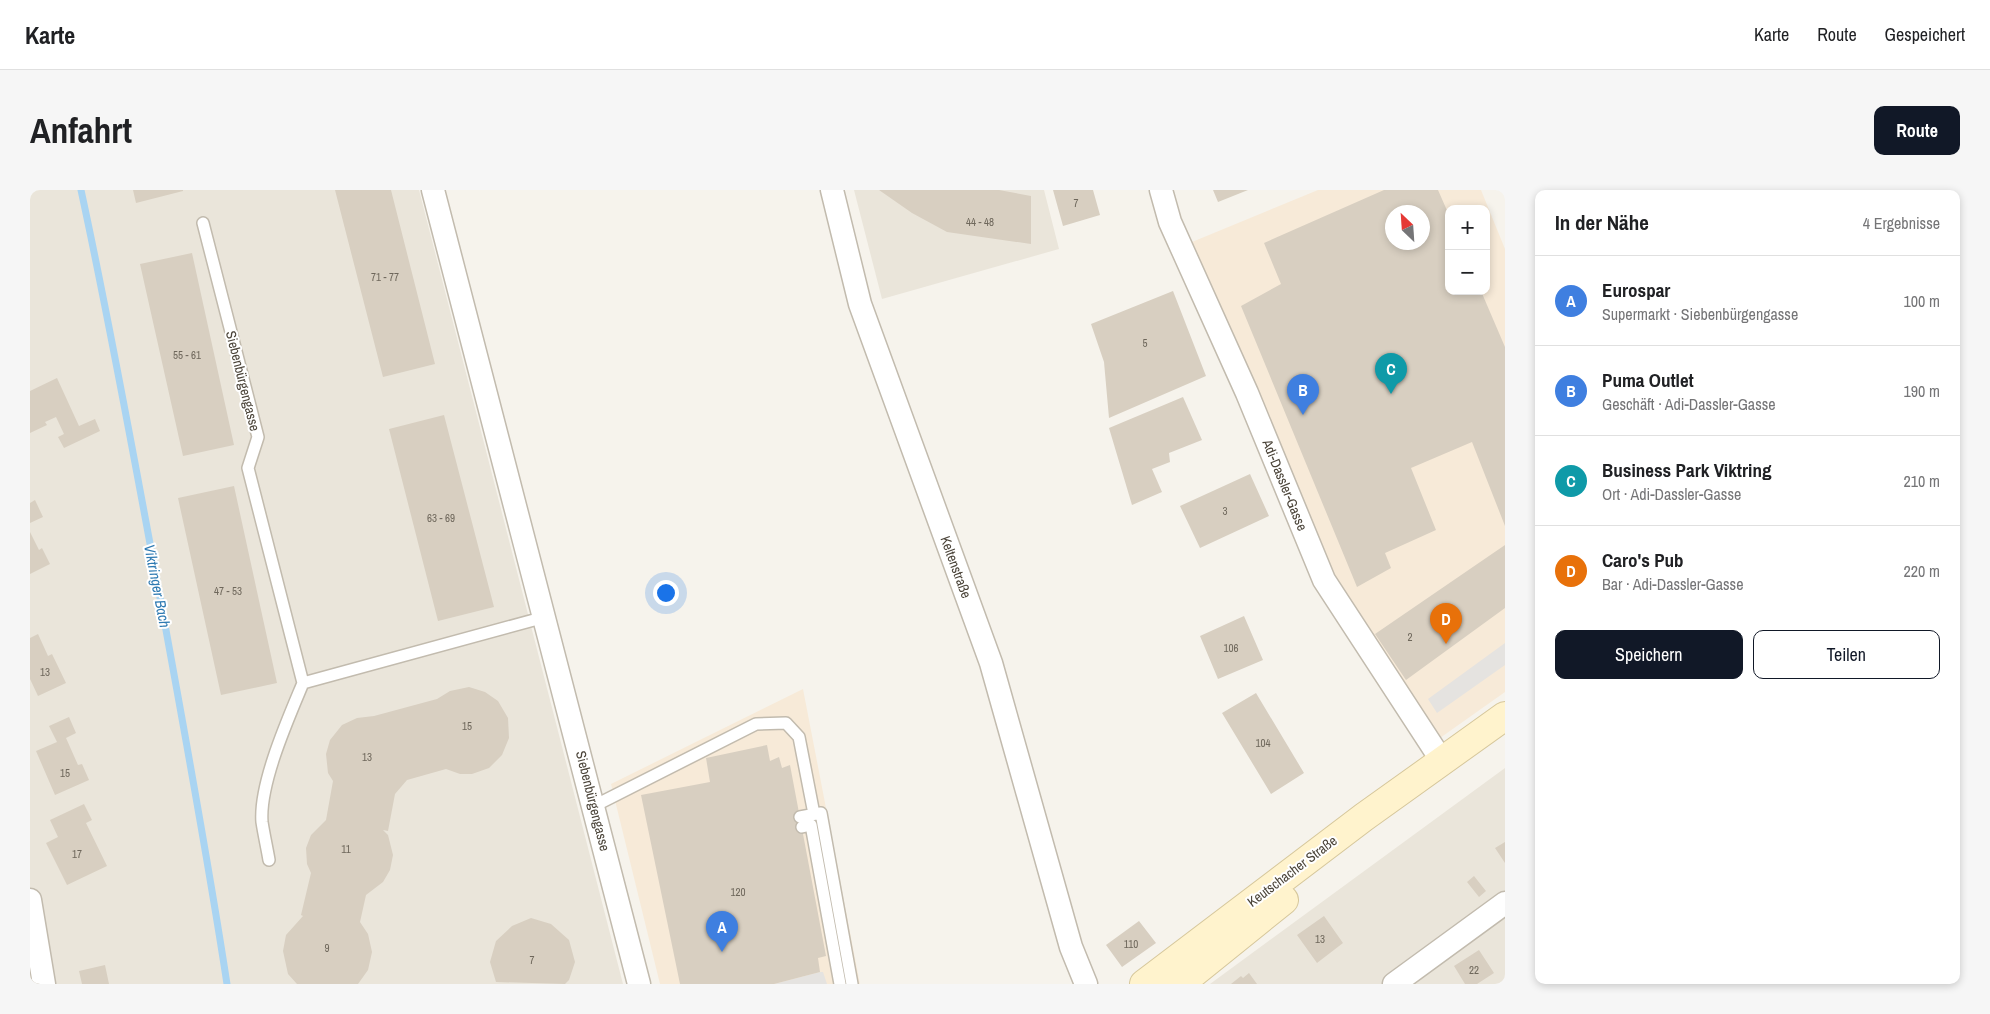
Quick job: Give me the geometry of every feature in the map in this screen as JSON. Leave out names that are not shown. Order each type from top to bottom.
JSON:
[{"type":"main road","name":"Keutschacher Straße","points":[[1144,984],[1364,817],[1505,716]]},
{"type":"main road","name":"Keutschacher Straße","points":[[1180,984],[1340,854],[1442,761]]},
{"type":"street","name":"Siebenbürgengasse","points":[[433,190],[639,984]]},
{"type":"street","name":"Keltenstraße","points":[[832,190],[860,304],[992,663],[1071,948],[1086,984]]},
{"type":"street","name":"Adi-Dassler-Gasse","points":[[1161,190],[1170,222],[1247,393],[1324,580],[1442,761]]},
{"type":"street","points":[[30,900],[44,984]]},
{"type":"street","points":[[1394,984],[1505,903]]},
{"type":"street","name":"Keltenstraße","points":[[1071,948],[1073,984]]},
{"type":"lane","name":"Siebenbürgengasse","points":[[203,223],[258,436],[248,468],[303,683]]},
{"type":"lane","points":[[269,860],[262,821],[267,782],[280,741],[303,683],[545,618]]},
{"type":"lane","points":[[594,806],[756,724],[786,723],[799,737],[814,814]]},
{"type":"lane","points":[[840,984],[811,825],[801,822],[814,814],[821,813],[852,984]]},
{"type":"shaded area","points":[[30,190],[419,190],[623,984],[30,984]]},
{"type":"shaded area","points":[[854,190],[1044,190],[1059,249],[882,299]]},
{"type":"shaded area","points":[[1318,190],[1481,190],[1487,205],[1445,205],[1445,295],[1490,295],[1490,212],[1505,249],[1505,692],[1440,738],[1332,573],[1192,242]]},
{"type":"shaded area","points":[[1505,643],[1505,665],[1437,713],[1428,699]]},
{"type":"shaded area","points":[[803,689],[860,984],[660,984],[611,784]]},
{"type":"shaded area","points":[[1505,768],[1505,984],[1210,984]]},
{"type":"shaded area","points":[[820,972],[823,972],[827,984],[774,984]]},
{"type":"building","points":[[133,190],[183,190],[183,191],[136,203]]},
{"type":"building","points":[[335,190],[391,190],[435,364],[383,377]]},
{"type":"building","points":[[879,190],[999,190],[1031,196],[1031,244],[947,232],[912,213]]},
{"type":"building","points":[[1053,190],[1093,190],[1100,215],[1063,226]]},
{"type":"building","points":[[1213,190],[1248,190],[1218,202]]},
{"type":"building","points":[[1384,190],[1438,190],[1445,206],[1445,295],[1483,295],[1505,347],[1505,526],[1472,442],[1411,468],[1436,530],[1385,553],[1391,568],[1357,587],[1241,306],[1281,284],[1264,243]]},
{"type":"building","points":[[192,253],[234,445],[183,456],[140,264]]},
{"type":"building","points":[[1173,291],[1206,376],[1109,418],[1104,362],[1091,324]]},
{"type":"building","points":[[57,378],[79,426],[95,419],[100,431],[64,448],[58,437],[64,434],[56,417],[45,422],[47,425],[30,433],[30,391]]},
{"type":"building","points":[[1183,397],[1202,440],[1169,453],[1170,462],[1152,469],[1162,492],[1132,505],[1109,428]]},
{"type":"building","points":[[444,415],[494,607],[438,621],[389,429]]},
{"type":"building","points":[[1250,474],[1269,516],[1200,548],[1180,506]]},
{"type":"building","points":[[234,486],[277,683],[221,695],[178,498]]},
{"type":"building","points":[[35,500],[43,517],[30,523],[30,503]]},
{"type":"building","points":[[30,532],[39,550],[42,548],[50,564],[30,574]]},
{"type":"building","points":[[1505,545],[1505,608],[1406,680],[1375,634]]},
{"type":"building","points":[[1244,616],[1263,660],[1218,679],[1200,636]]},
{"type":"building","points":[[38,634],[48,656],[52,654],[66,683],[38,696],[30,679],[30,638]]},
{"type":"building","points":[[469,687],[485,692],[498,701],[508,718],[509,738],[502,755],[489,768],[472,774],[460,774],[446,769],[407,780],[395,794],[388,831],[383,830],[388,835],[393,855],[390,870],[383,882],[366,895],[360,922],[368,934],[372,952],[368,970],[358,984],[297,984],[288,974],[283,951],[286,935],[303,916],[301,915],[311,873],[307,864],[306,848],[311,835],[326,820],[333,781],[328,773],[326,754],[330,740],[342,725],[357,718],[374,716],[437,699],[450,691]]},
{"type":"building","points":[[1256,693],[1304,773],[1271,794],[1222,713]]},
{"type":"building","points":[[69,717],[76,733],[66,738],[78,765],[82,764],[89,780],[55,795],[36,751],[57,742],[49,726]]},
{"type":"building","points":[[767,745],[770,761],[779,757],[782,768],[790,765],[826,956],[818,958],[820,972],[774,984],[680,984],[641,795],[710,782],[706,758]]},
{"type":"building","points":[[84,804],[92,820],[86,823],[107,866],[67,885],[46,843],[58,837],[50,820]]},
{"type":"building","points":[[1505,842],[1505,863],[1495,848]]},
{"type":"building","points":[[1474,876],[1486,891],[1479,897],[1467,882]]},
{"type":"building","points":[[1324,916],[1343,943],[1317,963],[1297,935]]},
{"type":"building","points":[[531,918],[551,924],[569,940],[575,962],[569,980],[565,984],[496,982],[490,962],[496,941],[512,926]]},
{"type":"building","points":[[1139,921],[1156,943],[1122,967],[1106,945]]},
{"type":"building","points":[[1479,950],[1494,973],[1477,984],[1465,984],[1454,966]]},
{"type":"building","points":[[105,965],[109,984],[82,984],[79,971]]},
{"type":"building","points":[[1249,973],[1257,984],[1231,984],[1241,976],[1243,978]]},
{"type":"waterway","name":"Viktringer Bach","points":[[81,190],[112,341],[159,592],[227,984]]},
{"type":"place","name":"Business Park Viktring","points":[[1391,394]]},
{"type":"place","name":"Puma Outlet","points":[[1303,415]]},
{"type":"place","name":"Caro's Pub","points":[[1446,644]]},
{"type":"place","name":"Eurospar","points":[[722,952]]}]
